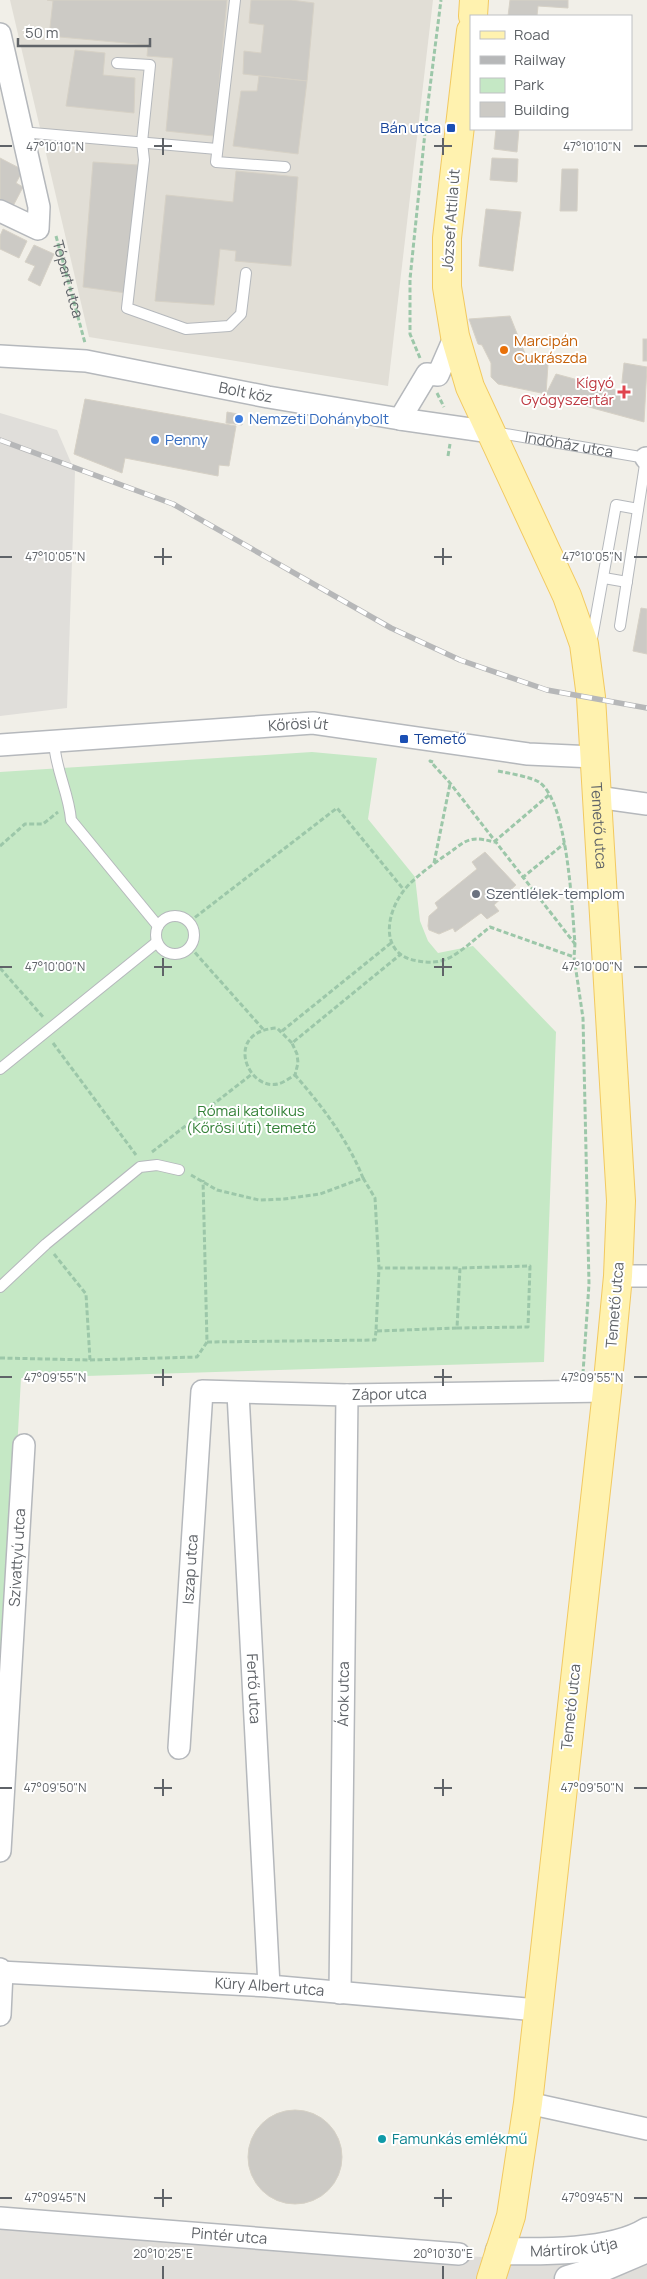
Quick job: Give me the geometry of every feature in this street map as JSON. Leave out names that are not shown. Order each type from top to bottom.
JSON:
[{"type":"main road","points":[[473,15],[474,0]]},
{"type":"main road","name":"József Attila út","points":[[470,40],[447,238],[446,287],[455,336],[470,387],[491,432]]},
{"type":"main road","name":"Temető utca","points":[[491,432],[567,596],[584,644],[588,663],[598,797],[621,1201],[618,1276],[594,1391],[528,2102],[511,2216],[491,2279]]},
{"type":"street","name":"Tópart utca","points":[[0,34],[39,207],[38,229]]},
{"type":"street","points":[[0,211],[38,229]]},
{"type":"street","points":[[400,420],[427,374],[438,375],[455,336]]},
{"type":"street","name":"Bolt köz","points":[[0,356],[86,361],[268,397],[400,420],[491,432]]},
{"type":"street","name":"Kőrösi út","points":[[0,745],[313,724],[528,754],[594,757]]},
{"type":"street","points":[[598,797],[647,804]]},
{"type":"street","points":[[618,1276],[647,1276]]},
{"type":"street","name":"Zápor utca","points":[[202,1391],[347,1395],[594,1391]]},
{"type":"street","name":"Iszap utca","points":[[179,1748],[202,1391]]},
{"type":"street","name":"Fertő utca","points":[[238,1393],[269,1986]]},
{"type":"street","name":"Árok utca","points":[[340,1993],[347,1395]]},
{"type":"street","name":"Szivattyú utca","points":[[0,1851],[24,1445]]},
{"type":"street","points":[[0,2015],[1,1971]]},
{"type":"street","name":"Küry Albert utca","points":[[1,1971],[269,1986],[537,2010]]},
{"type":"street","points":[[528,2102],[647,2129]]},
{"type":"street","name":"Pintér utca","points":[[0,2218],[459,2254]]},
{"type":"street","name":"Mártírok útja","points":[[499,2251],[538,2252],[591,2248],[639,2236],[647,2231]]},
{"type":"street","points":[[568,2279],[598,2270],[647,2249]]},
{"type":"lane","points":[[235,0],[216,162],[285,166]]},
{"type":"lane","points":[[117,62],[150,65],[142,142],[144,160],[127,308],[186,329],[229,326],[241,314],[246,273]]},
{"type":"lane","points":[[21,132],[218,149]]},
{"type":"lane","name":"Indóház utca","points":[[491,432],[647,458]]},
{"type":"lane","points":[[620,626],[647,458]]},
{"type":"lane","points":[[588,663],[616,505],[638,509]]},
{"type":"lane","points":[[604,578],[627,582]]},
{"type":"lane","points":[[54,742],[55,757],[69,804],[71,820],[158,926]]},
{"type":"lane","points":[[172,916],[189,922],[194,932],[190,947],[175,955],[164,952],[157,942],[156,931],[162,921],[172,916]]},
{"type":"lane","points":[[0,1069],[157,942]]},
{"type":"lane","points":[[0,1287],[46,1244],[140,1167],[157,1164],[179,1170]]},
{"type":"path","points":[[441,0],[428,103],[410,279],[410,334],[452,427]]},
{"type":"path","name":"Tópart utca","points":[[38,229],[56,235],[85,337],[86,361]]},
{"type":"path","points":[[438,762],[430,761],[450,783],[575,944]]},
{"type":"path","points":[[491,770],[538,782],[549,795],[565,842],[575,944],[574,957],[583,1018],[589,1284],[594,1391]]},
{"type":"path","points":[[434,863],[450,783]]},
{"type":"path","points":[[494,842],[549,795]]},
{"type":"path","points":[[0,846],[26,824],[43,824],[69,804]]},
{"type":"path","points":[[189,922],[336,808],[404,890]]},
{"type":"path","points":[[494,842],[479,838],[468,839],[434,863],[404,890],[389,927],[388,935],[391,943],[409,960],[438,962],[450,958],[490,927],[574,957]]},
{"type":"path","points":[[522,878],[565,842]]},
{"type":"path","points":[[282,1031],[391,943]]},
{"type":"path","points":[[190,947],[263,1029]]},
{"type":"path","points":[[292,1043],[401,954]]},
{"type":"path","points":[[0,968],[48,1030],[140,1161]]},
{"type":"path","points":[[277,1028],[282,1031],[292,1043],[297,1054],[298,1064],[295,1075],[278,1084],[265,1083],[252,1074],[244,1059],[246,1048],[252,1038],[263,1029],[277,1028]]},
{"type":"path","points":[[130,1176],[140,1161],[252,1074]]},
{"type":"path","points":[[207,1342],[375,1340],[379,1268],[375,1198],[363,1178],[354,1154],[316,1100],[295,1075]]},
{"type":"path","points":[[179,1170],[203,1180],[218,1190],[259,1200],[320,1194],[363,1178]]},
{"type":"path","points":[[0,1358],[90,1360],[197,1357],[207,1342],[203,1180]]},
{"type":"path","points":[[46,1244],[86,1294],[90,1360]]},
{"type":"path","points":[[376,1331],[528,1327],[530,1266],[379,1268]]},
{"type":"path","points":[[458,1328],[460,1268]]},
{"type":"shaded area","points":[[10,0],[433,0],[388,386],[89,337]]},
{"type":"shaded area","points":[[0,413],[57,430],[75,472],[67,708],[0,716]]},
{"type":"shaded area","points":[[0,2229],[500,2258],[647,2254],[647,2279],[0,2279]]},
{"type":"green space","name":"Római katolikus (Kőrösi úti) temető","points":[[312,752],[377,758],[368,819],[415,877],[420,921],[428,941],[438,953],[473,946],[556,1032],[544,1362],[21,1378],[0,1759],[0,772]]},
{"type":"building","points":[[47,0],[227,0],[214,136],[166,131],[173,58],[147,56],[148,45],[49,36],[53,1]]},
{"type":"building","points":[[251,0],[291,0],[314,3],[307,81],[243,74],[244,51],[261,53],[264,25],[249,23]]},
{"type":"building","points":[[510,0],[568,0],[568,8],[538,6],[537,15],[508,15]]},
{"type":"building","points":[[75,50],[105,53],[103,75],[135,78],[134,113],[66,106]]},
{"type":"building","points":[[259,76],[307,81],[298,154],[233,146],[241,91],[257,91]]},
{"type":"building","points":[[496,130],[519,130],[517,152],[494,149]]},
{"type":"building","points":[[0,158],[23,170],[16,183],[23,187],[12,208],[0,202]]},
{"type":"building","points":[[492,158],[518,159],[517,182],[490,180]]},
{"type":"building","points":[[93,162],[138,165],[126,293],[83,287]]},
{"type":"building","points":[[562,169],[578,169],[577,211],[560,211]]},
{"type":"building","points":[[236,171],[298,177],[291,266],[235,261],[236,251],[220,249],[214,305],[155,301],[166,195],[233,202]]},
{"type":"building","points":[[486,209],[521,212],[513,271],[479,266]]},
{"type":"building","points":[[3,229],[27,241],[19,258],[0,249],[0,236]]},
{"type":"building","points":[[34,245],[54,254],[40,286],[28,280],[35,266],[25,262]]},
{"type":"building","name":"Marcipán Cukrászda","points":[[510,316],[526,356],[548,364],[546,394],[498,384],[491,377],[491,363],[482,345],[478,344],[469,319]]},
{"type":"building","points":[[643,339],[647,339],[647,361],[643,361]]},
{"type":"building","name":"Kígyó Gyógyszertár","points":[[624,363],[647,367],[644,422],[596,409],[604,387],[621,391]]},
{"type":"building","points":[[556,374],[604,387],[596,409],[546,394]]},
{"type":"building","name":"Penny","points":[[85,399],[236,426],[229,466],[219,465],[218,476],[125,458],[122,473],[74,454]]},
{"type":"building","points":[[227,412],[243,415],[242,425],[226,423]]},
{"type":"building","points":[[641,608],[647,609],[647,654],[633,651]]},
{"type":"building","name":"Szentlélek-templom","points":[[485,852],[516,885],[494,905],[499,911],[487,919],[481,913],[455,932],[453,928],[439,934],[429,930],[429,916],[438,908],[435,903],[477,869],[472,862]]},
{"type":"building","points":[[295,2110],[313,2114],[328,2124],[338,2139],[342,2157],[338,2175],[328,2190],[313,2200],[295,2204],[277,2200],[262,2190],[252,2175],[248,2157],[252,2139],[262,2124],[277,2114]]},
{"type":"railway","points":[[0,440],[173,504],[391,628],[460,660],[547,690],[647,708]]},
{"type":"place","name":"Bán utca","points":[[451,128]]},
{"type":"place","name":"Marcipán Cukrászda","points":[[504,350]]},
{"type":"place","name":"Kígyó Gyógyszertár","points":[[624,392]]},
{"type":"place","name":"Nemzeti Dohánybolt","points":[[239,419]]},
{"type":"place","name":"Penny","points":[[155,440]]},
{"type":"place","name":"Temető","points":[[404,739]]},
{"type":"place","name":"Szentlélek-templom","points":[[476,894]]},
{"type":"place","name":"Famunkás emlékmű","points":[[382,2139]]}]
